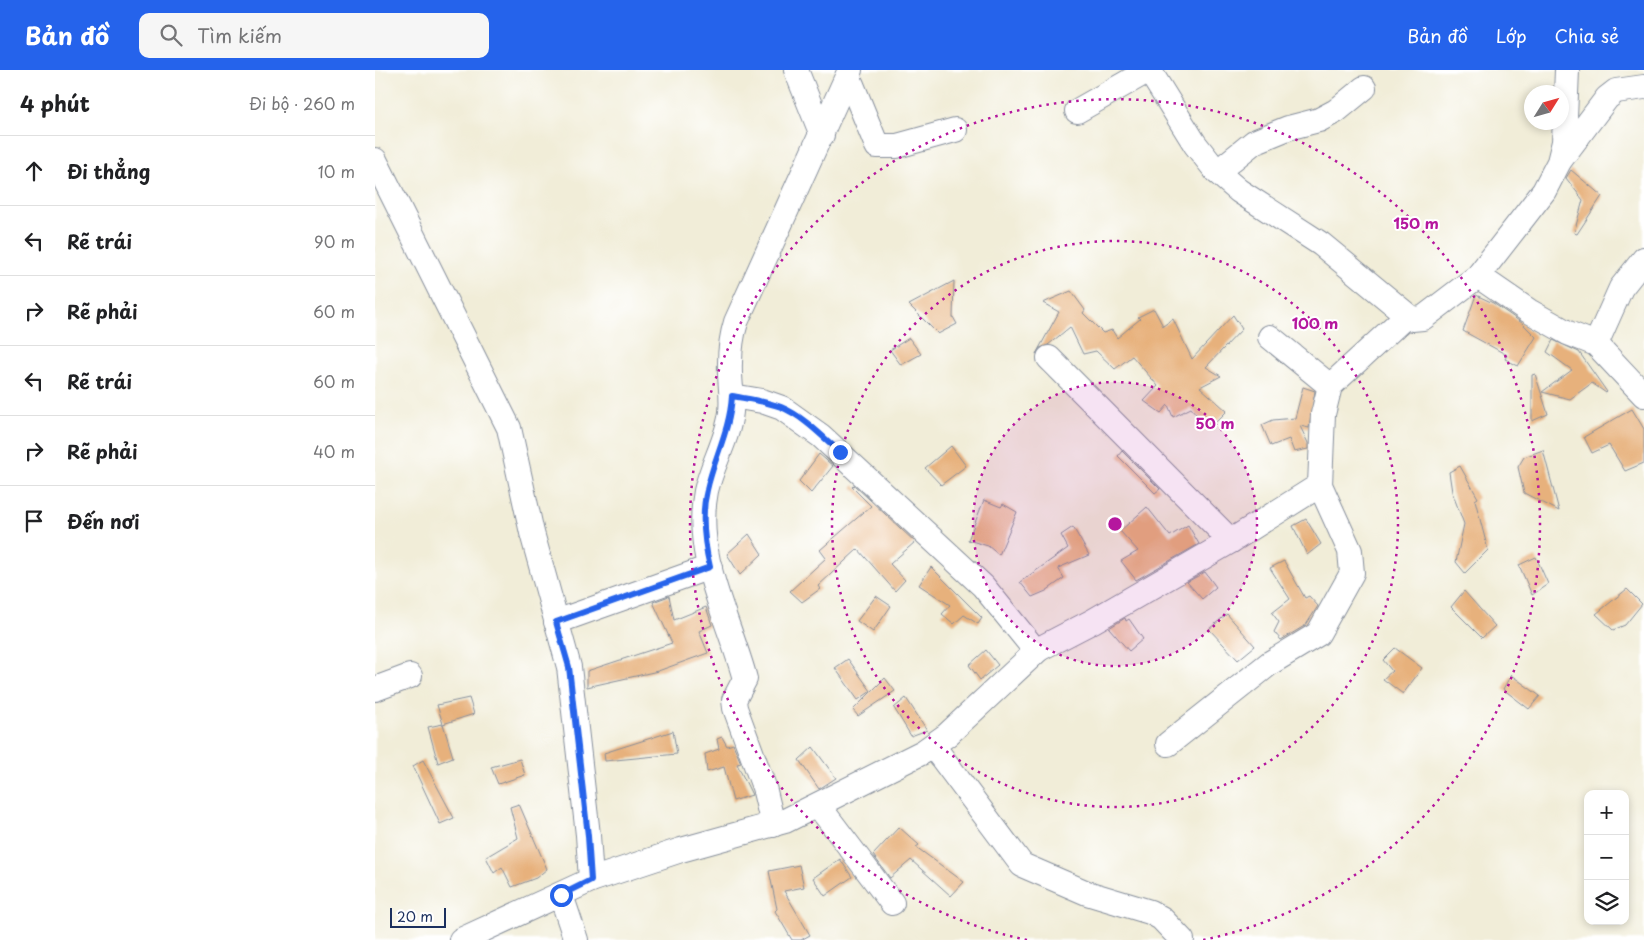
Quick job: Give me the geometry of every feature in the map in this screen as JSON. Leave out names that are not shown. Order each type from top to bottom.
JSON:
[{"type":"street","points":[[796,70],[822,135]]},
{"type":"street","points":[[1077,112],[1149,70],[1199,150],[1217,172],[1239,191],[1321,244],[1411,319],[1423,318],[1479,276],[1544,191],[1559,162],[1607,98],[1616,91],[1644,87]]},
{"type":"street","points":[[1559,162],[1564,142],[1567,70]]},
{"type":"street","points":[[773,825],[764,787],[735,708],[734,700],[745,679],[722,612],[710,567],[704,526],[705,500],[731,413],[730,356],[736,322],[849,73]]},
{"type":"street","points":[[849,73],[877,146],[897,146],[955,130]]},
{"type":"street","points":[[1217,172],[1254,142],[1288,128],[1319,120],[1336,111],[1364,88]]},
{"type":"street","points":[[375,160],[509,428],[532,533],[569,667],[587,826],[591,880]]},
{"type":"street","points":[[1596,344],[1621,288],[1644,259]]},
{"type":"street","points":[[1479,276],[1529,311],[1568,333],[1596,344],[1644,395]]},
{"type":"street","points":[[1168,744],[1270,663],[1318,634],[1352,573],[1350,551],[1320,485],[1323,414],[1330,386],[1406,316]]},
{"type":"street","points":[[1270,337],[1330,386]]},
{"type":"street","points":[[1049,358],[1231,541]]},
{"type":"street","points":[[732,396],[762,401],[782,408],[821,436],[983,586],[1031,645],[1039,649]]},
{"type":"street","points":[[461,940],[591,880],[681,850],[773,825],[819,806],[933,746],[1039,649],[1093,621],[1231,541],[1320,485]]},
{"type":"street","points":[[556,622],[710,567]]},
{"type":"street","points":[[375,689],[410,676]]},
{"type":"street","points":[[933,746],[1022,865],[1087,892],[1150,912],[1161,918],[1182,940]]},
{"type":"street","points":[[819,806],[892,903]]},
{"type":"street","points":[[561,895],[576,940]]},
{"type":"building","points":[[1571,170],[1602,196],[1577,234],[1574,233],[1583,200],[1566,178]]},
{"type":"building","points":[[954,281],[953,317],[957,324],[938,334],[909,305]]},
{"type":"building","points":[[1071,291],[1085,310],[1083,313],[1103,333],[1112,330],[1117,338],[1140,319],[1138,317],[1154,309],[1163,326],[1173,319],[1192,359],[1233,315],[1242,329],[1206,367],[1221,376],[1200,387],[1227,411],[1209,429],[1191,408],[1173,417],[1168,405],[1161,413],[1144,401],[1158,386],[1132,356],[1115,369],[1096,351],[1083,354],[1070,327],[1048,345],[1040,348],[1036,354],[1059,312],[1043,303]]},
{"type":"building","points":[[1476,295],[1493,303],[1522,323],[1536,337],[1518,366],[1505,359],[1507,355],[1463,331]]},
{"type":"building","points":[[909,338],[921,354],[901,365],[890,350]]},
{"type":"building","points":[[1553,340],[1579,352],[1607,392],[1592,383],[1570,399],[1542,392],[1572,370],[1547,352]]},
{"type":"building","points":[[1535,374],[1548,414],[1532,421],[1532,375]]},
{"type":"building","points":[[1303,387],[1315,391],[1309,428],[1300,426],[1308,443],[1308,449],[1294,452],[1289,439],[1271,446],[1262,425],[1273,420],[1295,418]]},
{"type":"building","points":[[1632,409],[1644,429],[1644,463],[1625,471],[1609,445],[1592,453],[1584,437]]},
{"type":"building","points":[[951,446],[966,466],[941,485],[925,468]]},
{"type":"building","points":[[1543,450],[1559,511],[1524,493],[1518,467],[1524,457]]},
{"type":"building","points":[[1122,451],[1160,489],[1155,493],[1118,456]]},
{"type":"building","points":[[819,454],[833,466],[811,493],[799,481]]},
{"type":"building","points":[[1460,466],[1478,498],[1475,500],[1488,550],[1465,573],[1456,562],[1464,524],[1452,492],[1449,472]]},
{"type":"building","points":[[854,485],[915,542],[890,564],[905,580],[895,591],[858,549],[818,586],[820,589],[802,602],[790,591],[826,558],[820,550],[871,506],[852,487]]},
{"type":"building","points":[[984,500],[1001,507],[1003,504],[1017,512],[999,555],[988,546],[968,540]]},
{"type":"building","points":[[1147,507],[1170,536],[1188,525],[1199,544],[1136,580],[1121,561],[1138,551],[1120,531]]},
{"type":"building","points":[[1306,519],[1321,544],[1307,555],[1293,526]]},
{"type":"building","points":[[1073,527],[1089,555],[1058,568],[1064,578],[1046,591],[1032,597],[1020,582],[1068,548],[1061,535]]},
{"type":"building","points":[[749,534],[762,554],[740,575],[727,554]]},
{"type":"building","points":[[1536,557],[1548,584],[1532,595],[1519,565]]},
{"type":"building","points":[[1284,561],[1305,598],[1309,596],[1318,606],[1306,625],[1281,640],[1274,632],[1279,622],[1272,613],[1290,599],[1270,568]]},
{"type":"building","points":[[931,567],[982,618],[978,624],[964,615],[954,624],[942,614],[950,605],[919,585]]},
{"type":"building","points":[[1205,572],[1216,587],[1202,599],[1187,582]]},
{"type":"building","points":[[1627,589],[1642,604],[1625,625],[1613,630],[1596,614]]},
{"type":"building","points":[[1464,591],[1495,626],[1482,638],[1451,607]]},
{"type":"building","points":[[669,596],[674,620],[706,607],[712,625],[699,631],[708,653],[658,671],[587,687],[587,671],[672,643],[653,602]]},
{"type":"building","points":[[876,596],[891,606],[873,632],[857,621]]},
{"type":"building","points":[[1227,614],[1255,646],[1238,660],[1209,629]]},
{"type":"building","points":[[1125,618],[1126,621],[1129,619],[1143,639],[1129,651],[1109,628]]},
{"type":"building","points":[[1395,648],[1422,668],[1403,694],[1383,679],[1392,671],[1383,660]]},
{"type":"building","points":[[986,650],[998,665],[980,680],[969,665]]},
{"type":"building","points":[[848,659],[871,691],[858,700],[835,668]]},
{"type":"building","points":[[1511,675],[1540,696],[1529,709],[1503,689]]},
{"type":"building","points":[[885,678],[895,691],[858,716],[853,710]]},
{"type":"building","points":[[469,698],[474,714],[443,724],[437,705]]},
{"type":"building","points":[[906,698],[927,730],[911,736],[894,708]]},
{"type":"building","points":[[443,724],[453,757],[438,763],[428,727]]},
{"type":"building","points":[[673,731],[677,754],[605,761],[604,753]]},
{"type":"building","points":[[722,737],[727,746],[733,744],[741,763],[737,764],[752,795],[733,801],[724,767],[707,772],[705,754],[719,749],[717,739]]},
{"type":"building","points":[[813,747],[836,778],[819,789],[799,760]]},
{"type":"building","points":[[520,759],[525,775],[498,784],[491,767]]},
{"type":"building","points":[[423,760],[454,818],[440,824],[413,766]]},
{"type":"building","points":[[519,804],[547,869],[536,878],[512,887],[502,867],[494,873],[486,857],[518,838],[510,807]]},
{"type":"building","points":[[899,827],[919,845],[916,847],[964,882],[951,896],[911,860],[890,878],[873,855]]},
{"type":"building","points":[[840,859],[852,877],[825,896],[813,878]]},
{"type":"building","points":[[799,865],[804,887],[784,891],[810,935],[801,940],[792,940],[775,911],[777,909],[769,871]]},
{"type":"route","points":[[561,895],[591,880],[588,836],[569,667],[556,622],[710,567],[704,526],[706,491],[725,436],[731,413],[732,396],[762,401],[782,408],[797,417],[840,452]]}]
